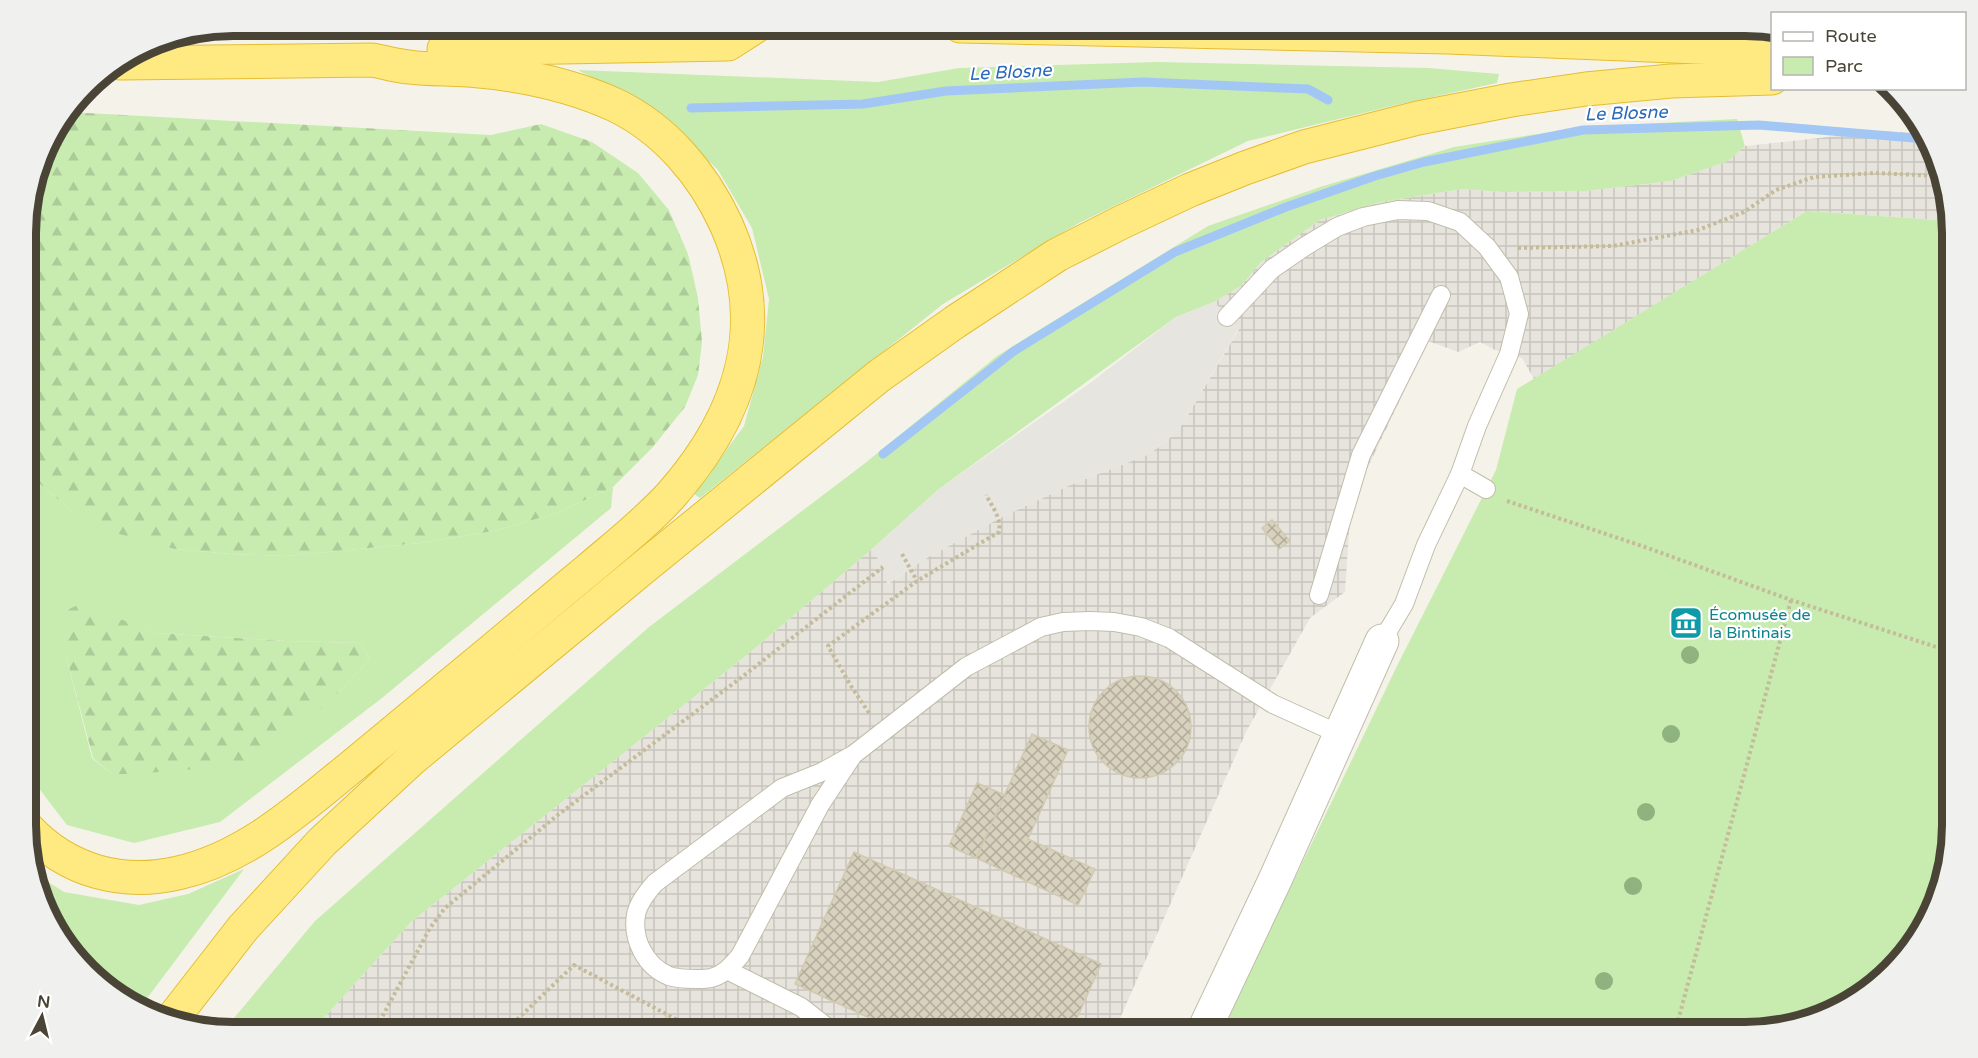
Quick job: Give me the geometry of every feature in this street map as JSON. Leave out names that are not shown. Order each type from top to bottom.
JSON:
[{"type":"highway","points":[[372,60],[410,50],[728,44],[740,36]]},
{"type":"highway","points":[[1403,36],[1771,50]]},
{"type":"highway","points":[[37,837],[55,853],[76,865],[102,874],[126,878],[151,878],[182,873],[209,863],[271,830],[514,633],[650,516],[671,495],[716,436],[729,409],[745,356],[748,331],[747,297],[742,267],[723,219],[703,183],[683,156],[638,117],[614,105],[579,91],[535,79],[491,72],[409,67],[372,60],[134,63]]},
{"type":"highway","points":[[176,1013],[243,928],[322,842],[412,758],[879,376],[955,322],[1057,255],[1190,190],[1245,168],[1304,147],[1418,118],[1586,89],[1671,81],[1771,78]]},
{"type":"street","points":[[1208,1022],[1275,880],[1382,641]]},
{"type":"lane","points":[[1227,317],[1272,269],[1337,227],[1363,217],[1398,210],[1428,211],[1460,222],[1487,246],[1509,277],[1519,314],[1509,354],[1477,426],[1460,474],[1426,545],[1404,603],[1382,641]]},
{"type":"lane","points":[[1319,595],[1361,455],[1441,295]]},
{"type":"lane","points":[[1460,474],[1486,489]]},
{"type":"lane","points":[[853,755],[820,805],[740,956],[727,970],[711,978],[690,979],[669,976],[650,963],[638,946],[635,928],[636,912],[655,883],[782,788],[822,772],[853,755],[966,667],[1041,627],[1063,622],[1090,621],[1114,622],[1141,627],[1169,638],[1274,704],[1339,735]]},
{"type":"lane","points":[[727,970],[801,1007],[820,1022]]},
{"type":"path","points":[[1487,246],[1539,249],[1613,246],[1698,230],[1744,212],[1776,190],[1814,177],[1875,173],[1933,176]]},
{"type":"path","points":[[1486,489],[1509,502],[1645,547],[1791,600],[1942,649]]},
{"type":"path","points":[[882,733],[850,686],[828,646],[917,581],[999,532],[998,519],[986,495]]},
{"type":"path","points":[[902,554],[917,581]]},
{"type":"path","points":[[379,1022],[430,928],[445,908],[559,814],[883,567]]},
{"type":"path","points":[[1678,1022],[1791,600]]},
{"type":"path","points":[[514,1022],[574,965],[681,1022]]},
{"type":"shaded area","points":[[1882,131],[1914,133],[1932,170],[1941,220],[1807,211],[1534,379],[1522,358],[1495,350],[1480,342],[1458,352],[1428,341],[1351,503],[1345,592],[1310,618],[1246,732],[1118,1022],[320,1022],[411,922],[748,654],[872,549],[883,567],[888,584],[923,560],[998,519],[1070,485],[1147,455],[1166,442],[1182,425],[1239,329],[1214,302],[1241,286],[1261,262],[1320,220],[1381,202],[1463,189],[1503,192],[1584,191],[1671,181],[1728,161],[1745,146]]},
{"type":"shaded area","points":[[1214,302],[1239,328],[1182,425],[1166,442],[1147,455],[1070,485],[998,519],[923,560],[887,584],[883,567],[872,549],[939,489],[1090,383],[1176,317]]},
{"type":"green space","points":[[1157,62],[1428,68],[1499,74],[1497,83],[1248,141],[1079,223],[943,304],[700,498],[694,494],[744,426],[763,357],[769,299],[752,228],[718,170],[656,111],[578,70],[878,82],[959,68]]},
{"type":"green space","points":[[78,112],[491,135],[541,124],[592,142],[638,173],[669,210],[688,254],[698,298],[702,342],[698,375],[685,407],[652,448],[613,487],[557,513],[494,531],[420,543],[287,556],[175,549],[119,534],[73,512],[36,481],[36,220],[46,170],[62,135]]},
{"type":"green space","points":[[1737,119],[1745,146],[1728,161],[1671,181],[1585,191],[1503,192],[1463,189],[1381,202],[1320,220],[1261,262],[1241,286],[1214,302],[1176,317],[939,489],[748,654],[411,922],[320,1022],[231,1022],[315,921],[649,627],[864,464],[997,356],[1208,226],[1320,187],[1454,147],[1544,133],[1620,125]]},
{"type":"green space","name":"Écomusée de la Bintinais","points":[[1807,211],[1941,220],[1942,838],[1932,888],[1922,912],[1893,955],[1854,989],[1808,1012],[1758,1022],[1226,1022],[1396,668],[1496,470],[1517,389]]},
{"type":"green space","points":[[36,481],[73,512],[175,549],[287,556],[420,543],[494,531],[557,513],[613,487],[611,508],[382,698],[220,822],[134,843],[67,825],[36,785]],"holes":[[[80,605],[157,633],[360,643],[370,659],[342,689],[261,759],[112,774],[92,758],[66,656]]]},
{"type":"green space","points":[[80,604],[157,633],[360,643],[370,659],[342,689],[262,759],[218,767],[112,774],[93,758],[66,656],[63,612]]},
{"type":"green space","points":[[244,869],[145,1001],[113,981],[77,945],[62,923],[44,880],[64,892],[139,905],[188,894]]},
{"type":"building","points":[[1272,520],[1290,541],[1279,549],[1262,528]]},
{"type":"building","points":[[1140,676],[1160,679],[1169,684],[1183,698],[1188,707],[1191,727],[1188,747],[1183,756],[1169,770],[1160,775],[1140,778],[1120,775],[1111,770],[1097,756],[1092,747],[1089,727],[1092,707],[1097,698],[1111,684],[1120,679]]},
{"type":"building","points":[[1032,734],[1068,750],[1028,839],[1095,869],[1078,905],[976,858]]},
{"type":"building","points":[[977,783],[1005,795],[976,858],[949,846]]},
{"type":"building","points":[[854,852],[1101,964],[1075,1022],[878,1022],[795,984]]},
{"type":"waterway","name":"Le Blosne","points":[[691,108],[863,104],[946,91],[1143,82],[1308,89],[1328,100]]},
{"type":"waterway","name":"Le Blosne","points":[[883,454],[1014,351],[1175,252],[1286,207],[1375,176],[1424,162],[1583,130],[1759,125],[1917,138]]},
{"type":"place","name":"Écomusée de la Bintinais","points":[[1686,623]]}]
